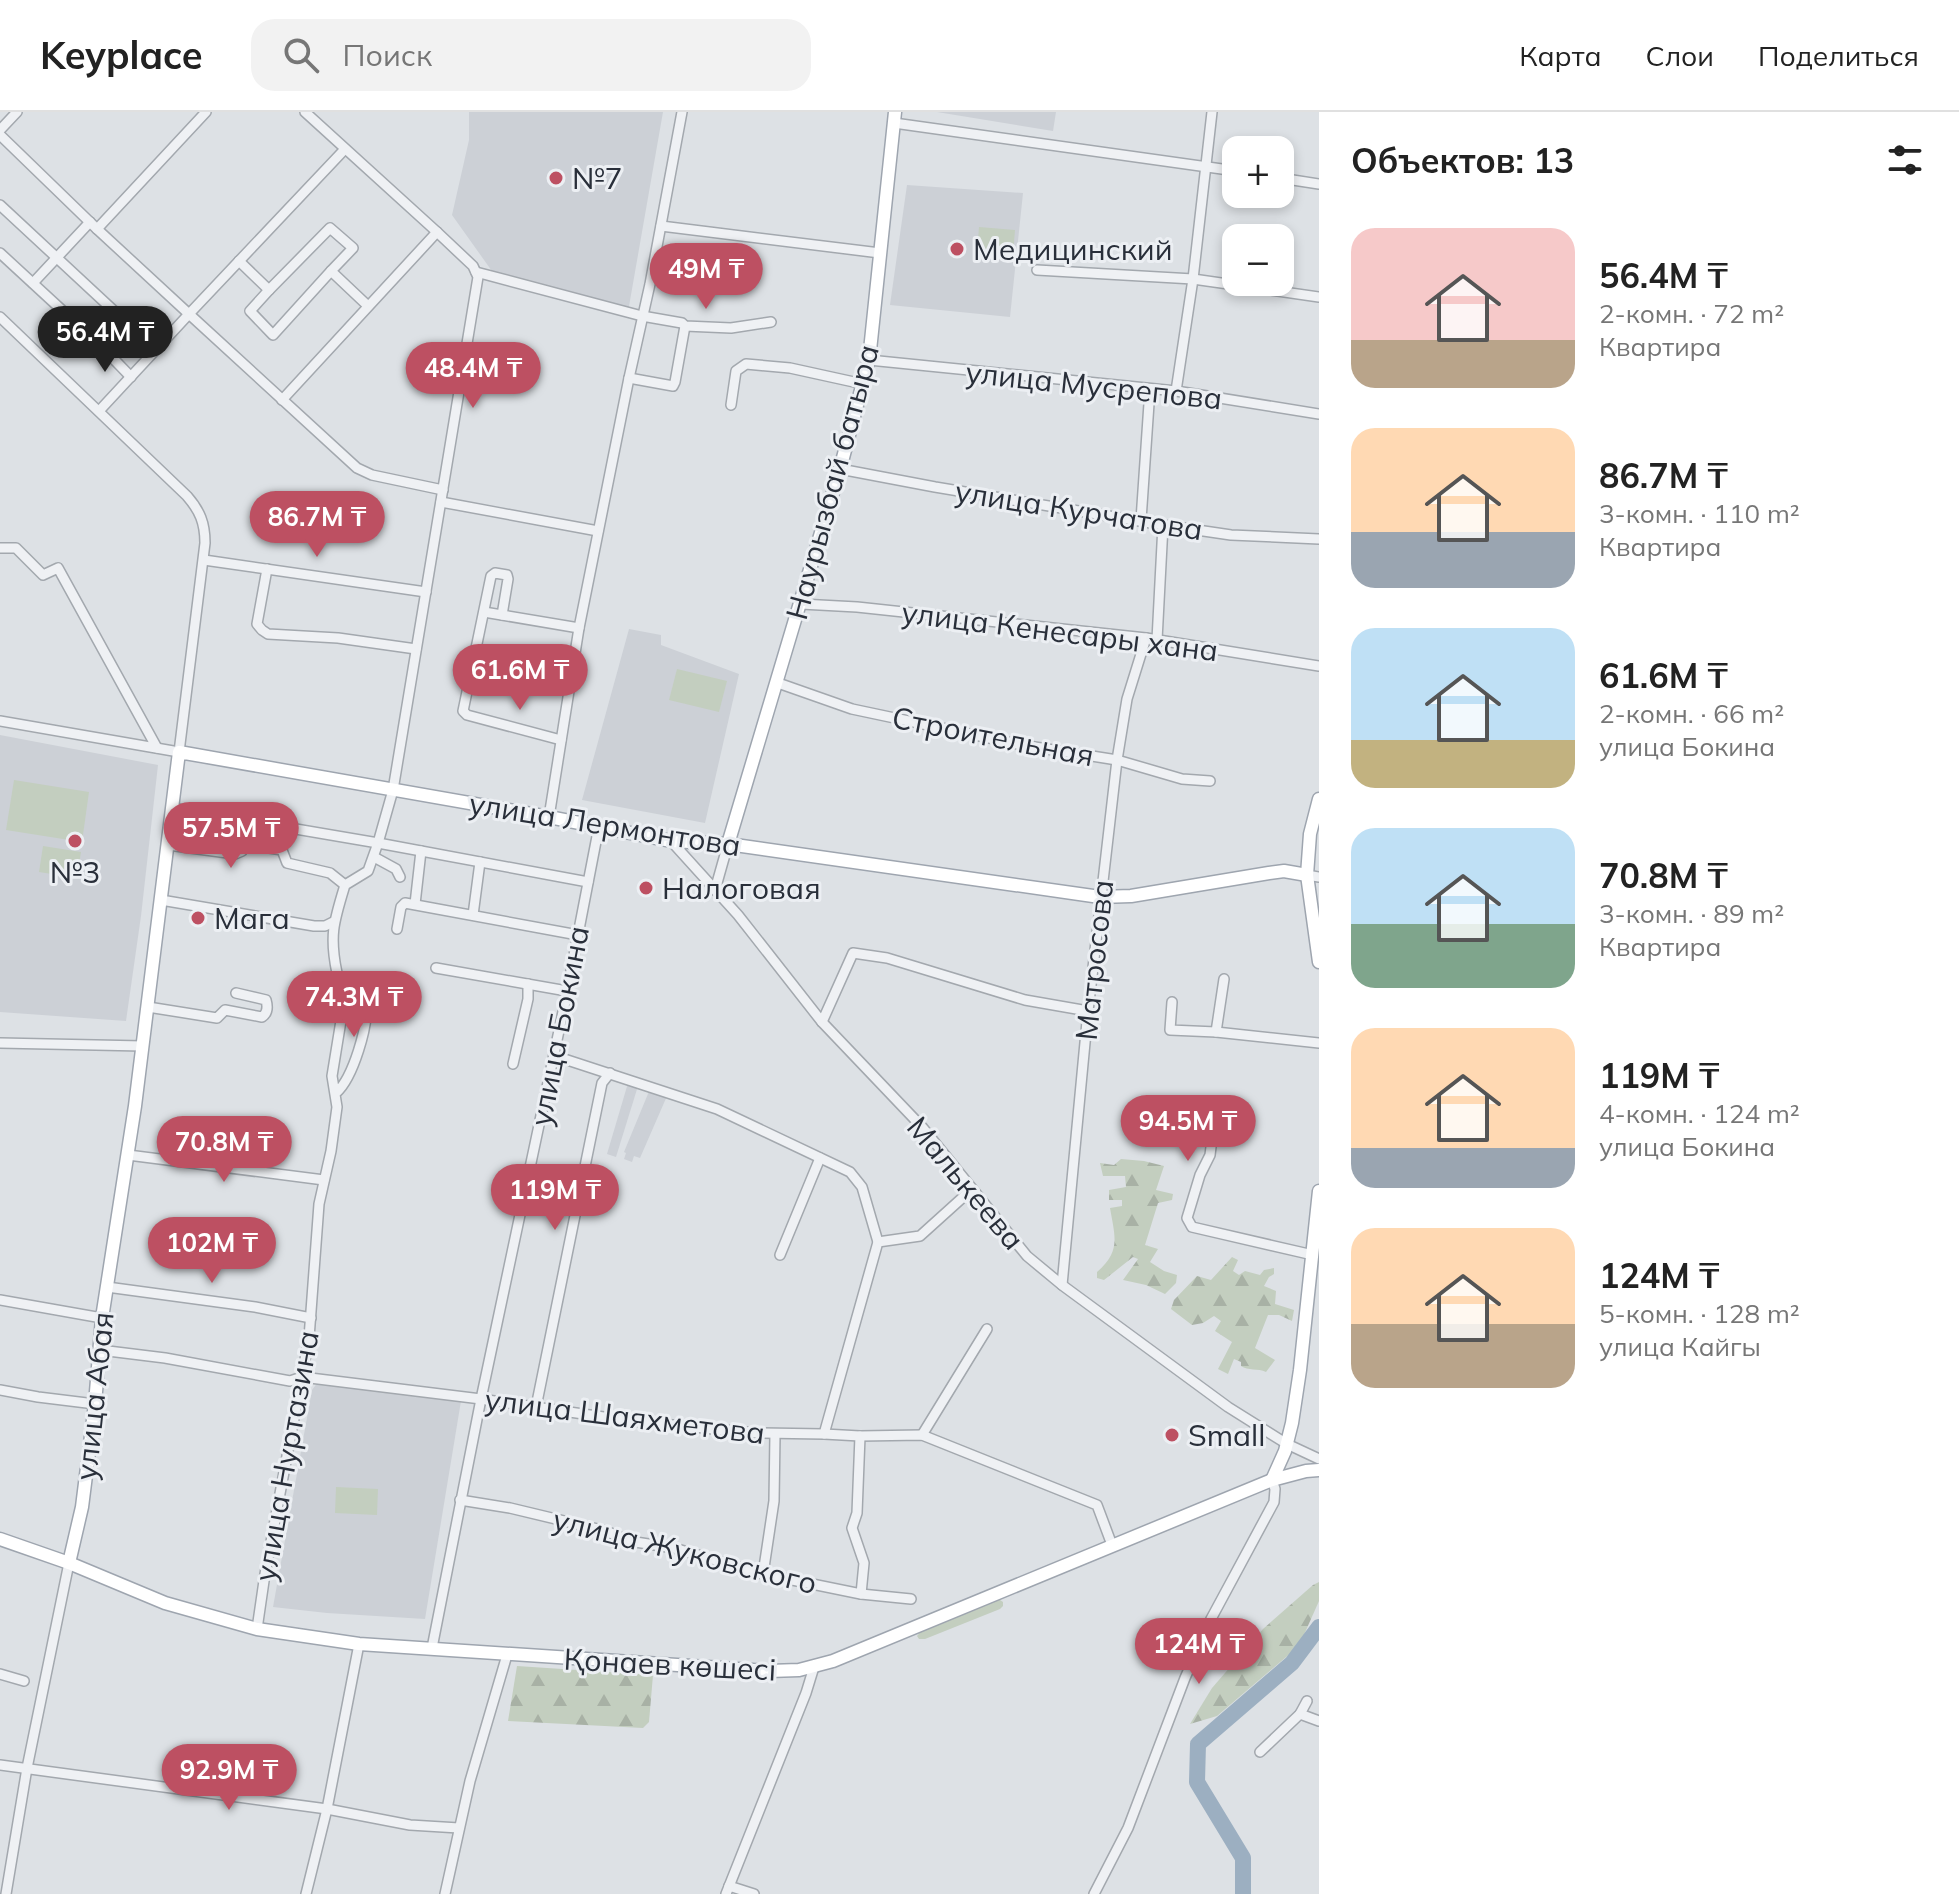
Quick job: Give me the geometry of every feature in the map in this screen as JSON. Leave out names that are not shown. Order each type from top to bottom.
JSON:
[{"type":"main road","name":"Наурызбай батыра","points":[[728,844],[778,683],[869,360],[894,117]]},
{"type":"main road","name":"улица Лермонтова","points":[[179,752],[671,841],[728,844],[1100,897],[1131,896],[1284,871],[1313,876]]},
{"type":"main road","name":"улица Абая","points":[[69,1563],[82,1507],[102,1318],[143,1046],[179,752]]},
{"type":"main road","points":[[1319,799],[1310,834],[1319,962]]},
{"type":"main road","points":[[1272,1480],[1292,1423],[1319,1191]]},
{"type":"main road","name":"Қонаев көшесі","points":[[0,1539],[69,1563],[165,1603],[257,1629],[359,1644],[769,1671],[799,1670],[833,1661],[1272,1480],[1319,1470]]},
{"type":"street","points":[[17,112],[0,133],[93,226],[360,470],[443,490]]},
{"type":"street","points":[[33,283],[206,112]]},
{"type":"street","points":[[305,112],[473,266],[477,288],[393,790],[374,857],[365,874],[345,885],[333,922],[331,942],[337,973]]},
{"type":"street","points":[[549,817],[579,628],[682,112]]},
{"type":"street","points":[[1176,391],[1193,279],[1212,112]]},
{"type":"street","points":[[894,117],[1222,169]]},
{"type":"street","points":[[99,411],[345,149]]},
{"type":"street","points":[[1294,180],[1319,184]]},
{"type":"street","points":[[0,205],[156,350]]},
{"type":"street","points":[[661,226],[880,253]]},
{"type":"street","points":[[330,228],[353,248],[331,271],[273,335],[250,311],[330,228]]},
{"type":"street","points":[[282,400],[437,232]]},
{"type":"street","points":[[0,253],[131,377]]},
{"type":"street","points":[[239,261],[269,290]]},
{"type":"street","points":[[1037,270],[1193,279],[1319,297]]},
{"type":"street","points":[[331,271],[368,306]]},
{"type":"street","points":[[476,272],[685,326],[731,328],[771,322]]},
{"type":"street","points":[[0,317],[197,507],[203,518],[204,560],[179,752]]},
{"type":"street","points":[[103,348],[127,323]]},
{"type":"street","points":[[629,378],[673,386],[685,326]]},
{"type":"street","name":"улица Мусрепова","points":[[869,360],[1176,391],[1319,414]]},
{"type":"street","points":[[731,405],[736,371],[746,364],[790,368],[863,384]]},
{"type":"street","points":[[1141,520],[1150,389]]},
{"type":"street","name":"улица Курчатова","points":[[840,469],[1231,535],[1319,539]]},
{"type":"street","points":[[441,502],[598,531]]},
{"type":"street","name":"Матросова","points":[[1062,1285],[1088,1011],[1117,760],[1127,699],[1151,639],[1163,525]]},
{"type":"street","points":[[0,548],[16,548],[43,575],[58,568],[157,748]]},
{"type":"street","points":[[204,560],[426,592]]},
{"type":"street","points":[[267,569],[257,624],[268,634],[338,638],[416,649]]},
{"type":"street","points":[[502,615],[508,579],[507,575],[495,573],[491,576],[463,711],[467,715],[561,740]]},
{"type":"street","name":"улица Кенесары хана","points":[[801,604],[857,607],[1151,639],[1319,666]]},
{"type":"street","points":[[484,612],[579,628]]},
{"type":"street","name":"Строительная","points":[[778,683],[852,709],[1022,745],[1117,760],[1182,779],[1210,781]]},
{"type":"street","name":"улица Лермонтова","points":[[0,721],[179,752]]},
{"type":"street","points":[[172,808],[588,882]]},
{"type":"street","points":[[168,845],[235,854],[242,851],[247,821]]},
{"type":"street","name":"улица Бокина","points":[[432,1648],[460,1500],[555,1056],[599,826]]},
{"type":"street","name":"Малькеева","points":[[671,841],[822,1022],[923,1128],[1027,1256],[1228,1407],[1287,1444],[1319,1459]]},
{"type":"street","points":[[243,844],[282,850],[287,863],[330,873],[345,885]]},
{"type":"street","points":[[715,890],[728,844]]},
{"type":"street","points":[[415,904],[421,851]]},
{"type":"street","points":[[374,857],[396,869],[400,877]]},
{"type":"street","points":[[473,915],[480,862]]},
{"type":"street","points":[[161,900],[314,926],[333,922]]},
{"type":"street","points":[[397,929],[403,905],[415,904],[578,935]]},
{"type":"street","points":[[822,1022],[853,953],[887,958],[1025,1000],[1088,1011]]},
{"type":"street","points":[[436,968],[567,991]]},
{"type":"street","points":[[1216,1032],[1224,979]]},
{"type":"street","points":[[513,1064],[528,999],[528,984]]},
{"type":"street","name":"улица Нуртазина","points":[[257,1629],[309,1338],[319,1204],[337,1107],[332,1076],[346,990],[366,1002],[367,1007],[363,1033],[350,1073],[336,1093]]},
{"type":"street","points":[[148,1007],[217,1018],[225,1010],[265,1015],[266,1000],[236,993]]},
{"type":"street","points":[[1172,1002],[1170,1030],[1319,1043]]},
{"type":"street","points":[[0,1043],[143,1046]]},
{"type":"street","points":[[555,1056],[717,1109],[850,1172],[862,1187],[878,1242],[824,1434]]},
{"type":"street","points":[[536,1407],[602,1083],[610,1073]]},
{"type":"street","points":[[1215,1115],[1210,1155],[1200,1175],[1187,1218],[1192,1227],[1313,1255]]},
{"type":"street","points":[[128,1155],[324,1180]]},
{"type":"street","points":[[780,1255],[820,1158]]},
{"type":"street","points":[[878,1242],[920,1236],[971,1190]]},
{"type":"street","points":[[107,1287],[255,1307],[311,1318]]},
{"type":"street","points":[[0,1300],[102,1318]]},
{"type":"street","points":[[922,1435],[987,1329]]},
{"type":"street","name":"улица Шаяхметова","points":[[100,1350],[165,1358],[290,1381],[302,1377],[631,1421],[775,1434],[922,1435],[1097,1505],[1112,1545]]},
{"type":"street","points":[[0,1390],[95,1404]]},
{"type":"street","points":[[763,1574],[774,1501],[775,1434]]},
{"type":"street","points":[[860,1436],[857,1513],[852,1528],[864,1563],[861,1594]]},
{"type":"street","points":[[1094,1894],[1128,1828],[1211,1619],[1274,1502],[1272,1480]]},
{"type":"street","name":"улица Жуковского","points":[[460,1500],[510,1508],[606,1531],[629,1541],[674,1548],[763,1574],[861,1594],[911,1599]]},
{"type":"street","name":"улица Абая","points":[[6,1894],[27,1768],[69,1563]]},
{"type":"street","points":[[306,1894],[327,1809],[359,1644]]},
{"type":"street","points":[[445,1894],[470,1781],[507,1655]]},
{"type":"street","points":[[754,1894],[727,1890],[814,1667]]},
{"type":"street","points":[[0,1674],[24,1681]]},
{"type":"street","points":[[1260,1752],[1300,1714],[1307,1701]]},
{"type":"street","points":[[1300,1714],[1319,1721]]},
{"type":"street","points":[[0,1765],[327,1809],[410,1825],[459,1828]]},
{"type":"shaded area","name":"№7","points":[[469,112],[663,112],[628,312],[499,281],[452,215],[469,140]]},
{"type":"shaded area","points":[[937,112],[1056,112],[1053,131]]},
{"type":"shaded area","name":"Медицинский","points":[[907,185],[1023,193],[1010,317],[890,305]]},
{"type":"shaded area","points":[[629,629],[661,635],[661,645],[739,674],[705,823],[582,800]]},
{"type":"shaded area","name":"№3","points":[[0,735],[158,765],[126,1021],[0,1012]]},
{"type":"shaded area","points":[[628,1083],[638,1086],[616,1157],[607,1154]]},
{"type":"shaded area","points":[[650,1089],[667,1096],[640,1158],[634,1156],[632,1162],[624,1159],[624,1152]]},
{"type":"shaded area","points":[[318,1382],[461,1401],[425,1619],[273,1607],[312,1390]]},
{"type":"green space","points":[[979,227],[1015,230],[1013,255],[977,252]]},
{"type":"green space","points":[[677,669],[727,681],[719,712],[669,700]]},
{"type":"green space","points":[[14,780],[89,792],[82,842],[6,830]]},
{"type":"green space","points":[[43,846],[81,852],[77,878],[39,872]]},
{"type":"green space","points":[[1121,1159],[1164,1166],[1156,1190],[1173,1194],[1172,1200],[1158,1203],[1145,1245],[1158,1249],[1150,1262],[1177,1275],[1176,1283],[1165,1294],[1146,1285],[1123,1280],[1138,1259],[1133,1257],[1104,1280],[1097,1278],[1097,1272],[1113,1250],[1110,1208],[1122,1206],[1122,1200],[1109,1200],[1109,1190],[1126,1187],[1125,1176],[1103,1176],[1100,1163],[1114,1165]]},
{"type":"green space","points":[[1232,1257],[1238,1260],[1233,1271],[1239,1275],[1245,1271],[1260,1275],[1264,1270],[1274,1268],[1274,1274],[1264,1286],[1276,1291],[1275,1304],[1294,1310],[1292,1321],[1279,1315],[1268,1315],[1255,1348],[1275,1360],[1266,1372],[1244,1368],[1241,1362],[1234,1359],[1228,1374],[1218,1369],[1232,1342],[1215,1331],[1221,1321],[1214,1316],[1192,1325],[1171,1309],[1174,1300],[1197,1276],[1211,1280]]},
{"type":"green space","points":[[336,1487],[378,1489],[377,1515],[335,1513]]},
{"type":"green space","points":[[1319,1582],[1319,1601],[1299,1646],[1217,1716],[1190,1724],[1212,1688],[1263,1629]]},
{"type":"green space","points":[[995,1600],[1003,1602],[1000,1609],[925,1639],[917,1636],[922,1630]]},
{"type":"green space","points":[[517,1666],[653,1675],[649,1722],[643,1728],[508,1721]]},
{"type":"waterway","points":[[1243,1894],[1243,1858],[1197,1782],[1198,1744],[1292,1663],[1319,1627]]},
{"type":"place","name":"№7","points":[[556,178]]},
{"type":"place","name":"Медицинский","points":[[957,249]]},
{"type":"place","name":"№3","points":[[75,841]]},
{"type":"place","name":"Налоговая","points":[[646,888]]},
{"type":"place","name":"Мага","points":[[198,918]]},
{"type":"place","name":"Small","points":[[1172,1435]]}]
